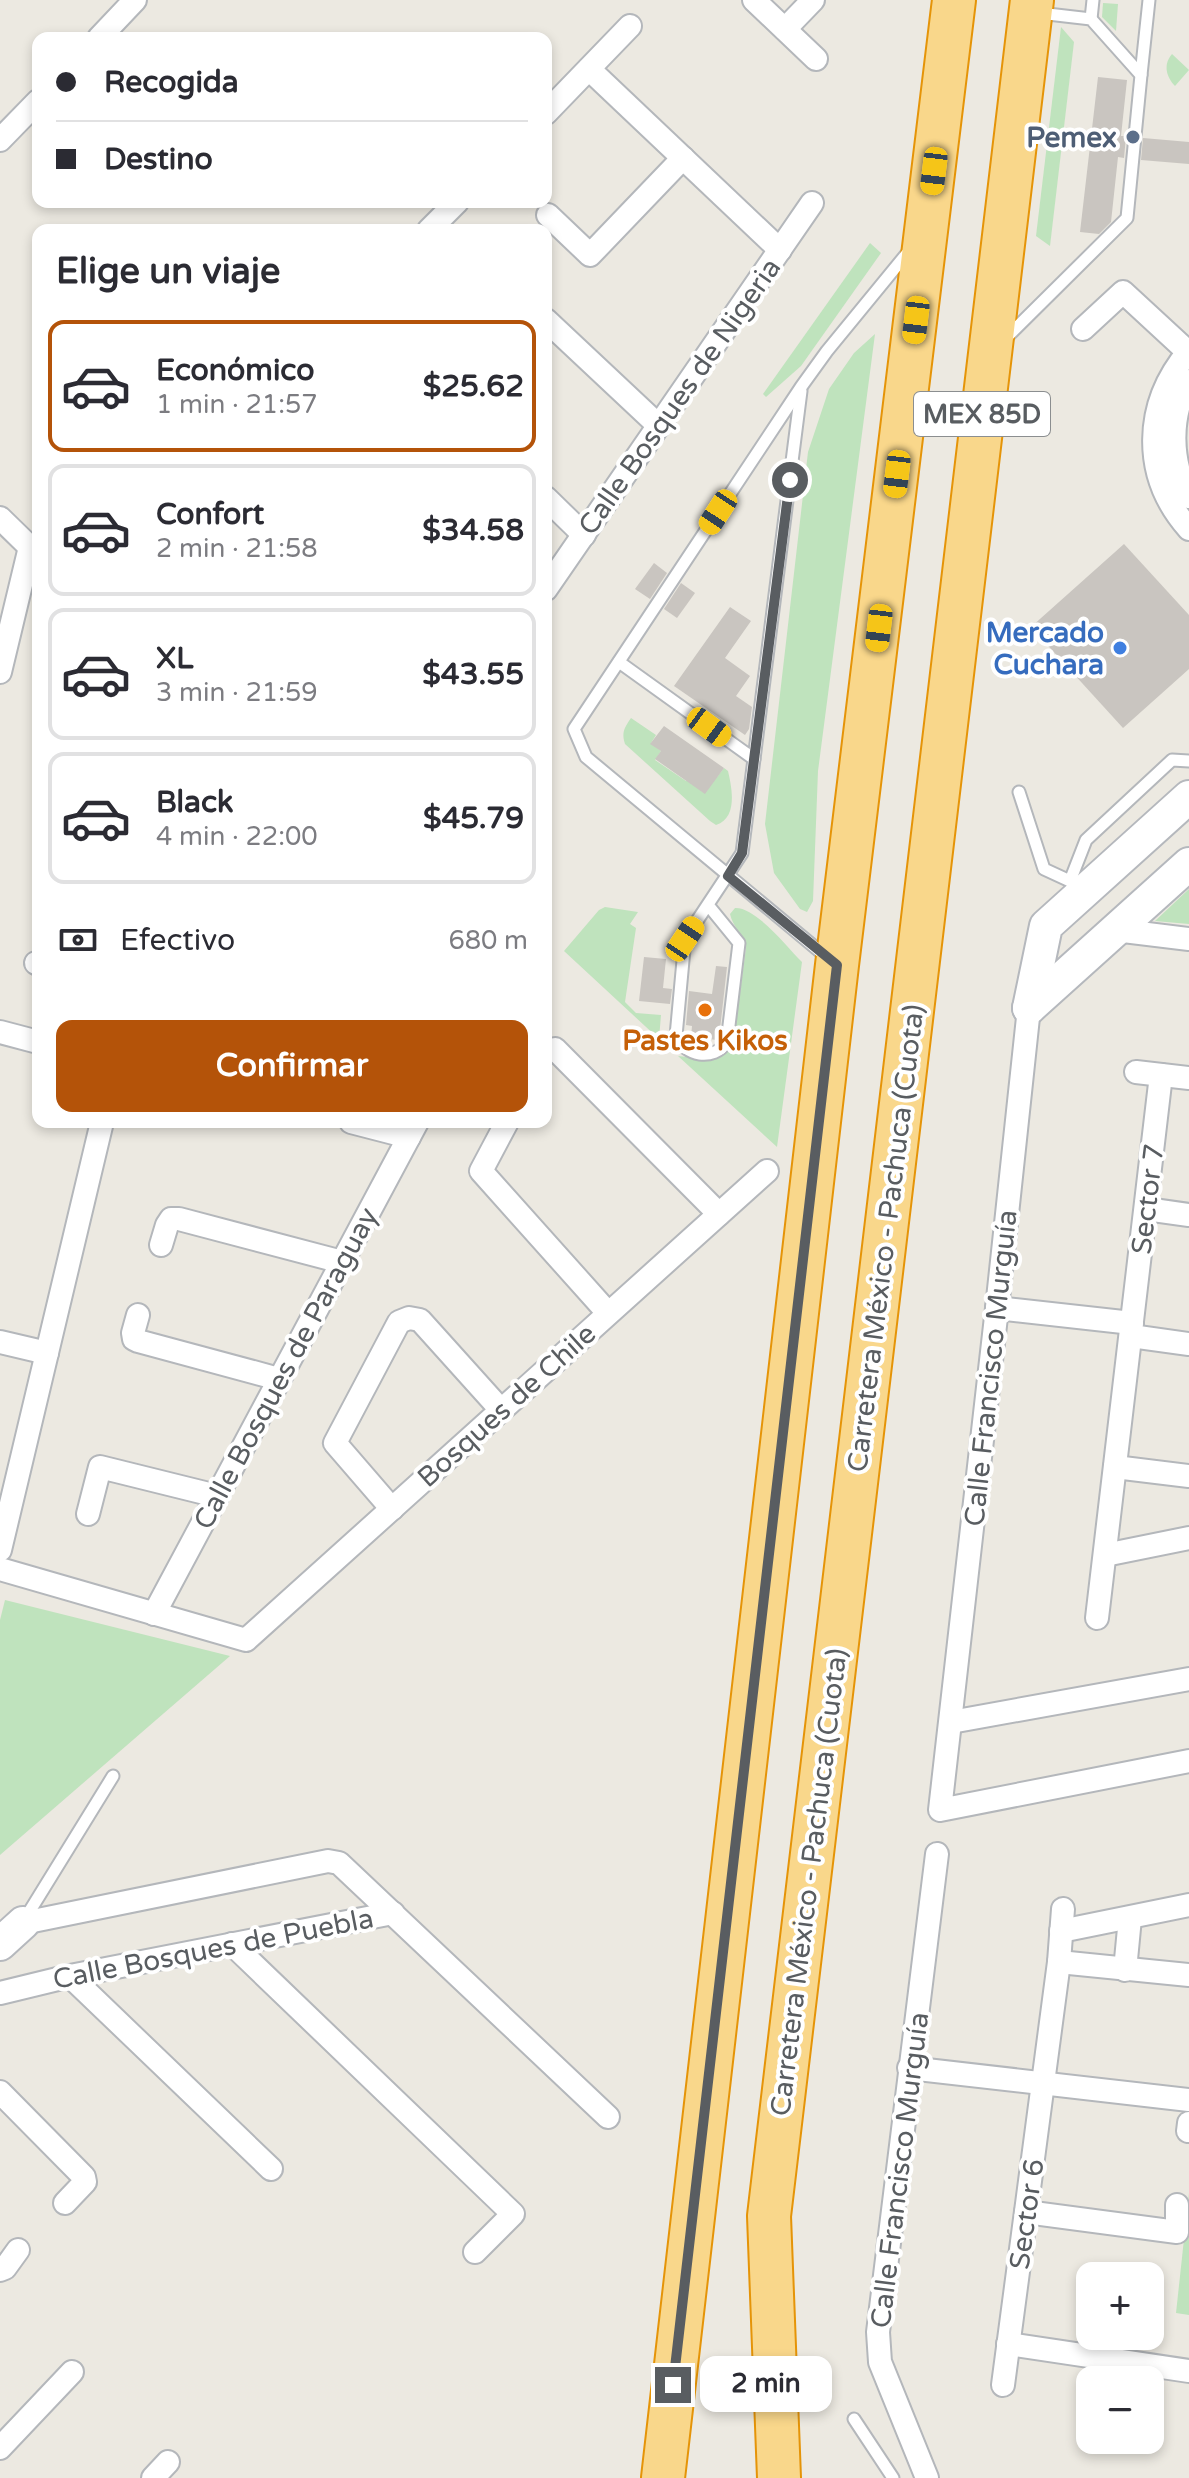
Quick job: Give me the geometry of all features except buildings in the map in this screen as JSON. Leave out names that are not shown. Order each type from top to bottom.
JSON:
[{"type":"highway","name":"MEX 85D","points":[[663,2478],[837,965],[954,0]]},
{"type":"highway","name":"Carretera México - Pachuca (Cuota)","points":[[779,2478],[769,2216],[1031,6]]},
{"type":"street","points":[[105,32],[135,0]]},
{"type":"street","points":[[754,0],[816,59]]},
{"type":"street","points":[[785,29],[813,0]]},
{"type":"street","points":[[552,107],[630,26]]},
{"type":"street","points":[[589,69],[780,250]]},
{"type":"street","points":[[0,140],[32,107]]},
{"type":"street","points":[[548,215],[590,255],[683,158]]},
{"type":"street","name":"Calle Bosques de Nigeria","points":[[552,580],[812,203]]},
{"type":"street","points":[[435,224],[451,208]]},
{"type":"street","points":[[1083,329],[1123,292],[1189,352],[1174,448],[1179,478],[1189,497]]},
{"type":"street","points":[[552,326],[659,426]]},
{"type":"street","points":[[1183,386],[1155,415],[1152,446],[1162,484],[1186,520]]},
{"type":"street","points":[[552,504],[584,535]]},
{"type":"street","points":[[0,518],[32,549]]},
{"type":"street","points":[[0,672],[32,558]]},
{"type":"street","points":[[1076,888],[1189,797]]},
{"type":"street","points":[[1029,1008],[1189,864]]},
{"type":"street","name":"Calle Francisco Murguía","points":[[1076,888],[1046,926],[1029,1008],[940,1810],[1189,1761]]},
{"type":"street","points":[[1115,930],[1189,939]]},
{"type":"street","points":[[0,1032],[32,1040]]},
{"type":"street","points":[[552,1050],[555,1049],[719,1214]]},
{"type":"street","points":[[1136,1072],[1189,1078]]},
{"type":"street","name":"Sector 7","points":[[1097,1618],[1161,1075]]},
{"type":"street","points":[[0,1550],[8,1484],[47,1353],[101,1128]]},
{"type":"street","points":[[504,1128],[481,1171],[608,1313]]},
{"type":"street","name":"Calle Bosques de Paraguay","points":[[154,1614],[413,1129]]},
{"type":"street","name":"Bosques de Chile","points":[[154,1614],[246,1640],[767,1171]]},
{"type":"street","points":[[1146,1209],[1189,1215]]},
{"type":"street","points":[[161,1245],[171,1219],[179,1219],[342,1262]]},
{"type":"street","points":[[997,1308],[1132,1330],[1189,1344]]},
{"type":"street","points":[[138,1315],[133,1333],[138,1341],[279,1379]]},
{"type":"street","points":[[392,1509],[335,1443],[399,1322],[409,1318],[420,1320],[501,1410]]},
{"type":"street","points":[[0,1342],[47,1353]]},
{"type":"street","points":[[88,1514],[100,1467],[217,1496]]},
{"type":"street","points":[[1115,1467],[1189,1476]]},
{"type":"street","points":[[1105,1555],[1189,1538]]},
{"type":"street","points":[[0,1569],[154,1614]]},
{"type":"street","points":[[951,1722],[1189,1679]]},
{"type":"street","name":"Calle Francisco Murguía","points":[[927,2478],[880,2362],[878,2332],[937,1854]]},
{"type":"street","name":"Calle Bosques de Puebla","points":[[8,1932],[328,1861],[339,1863],[393,1913]]},
{"type":"street","name":"Sector 6","points":[[1003,2385],[1062,1920],[1130,1918],[1189,1905]]},
{"type":"street","points":[[393,1913],[608,2117]]},
{"type":"street","name":"Calle Bosques de Puebla","points":[[0,1993],[70,1976],[393,1913]]},
{"type":"street","points":[[1125,1970],[1130,1918]]},
{"type":"street","points":[[232,1944],[513,2214],[475,2252]]},
{"type":"street","points":[[1059,1962],[1189,1975]]},
{"type":"street","points":[[70,1976],[271,2169]]},
{"type":"street","points":[[909,2068],[1189,2100]]},
{"type":"street","points":[[0,2092],[84,2177],[85,2182],[65,2203]]},
{"type":"street","points":[[1188,2131],[1189,2123]]},
{"type":"street","points":[[1026,2212],[1177,2232],[1177,2205]]},
{"type":"street","points":[[0,2270],[18,2250]]},
{"type":"street","points":[[1008,2344],[1189,2371]]},
{"type":"street","points":[[0,2448],[72,2372]]},
{"type":"lane","points":[[1091,19],[1093,0]]},
{"type":"lane","points":[[988,355],[1127,218],[1149,0]]},
{"type":"lane","points":[[1031,6],[1091,19],[1141,75]]},
{"type":"lane","points":[[837,965],[586,757],[574,729],[801,387],[928,228]]},
{"type":"lane","points":[[708,905],[739,943],[727,1042],[722,1050],[712,1055],[688,1052],[676,1036],[685,939],[742,853],[801,387]]},
{"type":"lane","points":[[619,662],[754,759]]},
{"type":"lane","points":[[1019,792],[1044,869],[1076,888],[1086,840],[1172,760],[1189,761]]},
{"type":"lane","points":[[8,1932],[113,1776]]},
{"type":"lane","points":[[854,2419],[893,2478]]},
{"type":"green space","points":[[1103,3],[1118,4],[1116,31],[1102,17]]},
{"type":"green space","points":[[1061,27],[1074,42],[1050,246],[1036,236]]},
{"type":"green space","points":[[1172,54],[1189,70],[1175,86],[1167,70]]},
{"type":"green space","points":[[870,243],[881,253],[801,366],[766,397],[763,394]]},
{"type":"green space","points":[[875,334],[818,771],[813,901],[807,912],[800,909],[774,873],[765,824],[808,452],[829,389],[854,353]]},
{"type":"green space","points":[[631,718],[656,735],[651,743],[661,751],[655,760],[686,781],[693,773],[717,777],[724,768],[728,771],[732,802],[723,821],[716,825],[710,821],[625,744],[624,730]]},
{"type":"green space","points":[[1189,889],[1189,924],[1155,921]]},
{"type":"green space","points":[[605,907],[638,912],[630,924],[636,928],[625,1002],[636,1013],[661,1015],[659,1039],[564,951]]},
{"type":"green space","points":[[735,908],[743,909],[761,921],[802,962],[777,1147],[678,1056],[716,1058],[733,1044],[746,948],[730,914]]},
{"type":"green space","points":[[5,1600],[230,1656],[0,1855],[0,1620]]},
{"type":"green space","points":[[1189,2193],[1189,2315],[1176,2313]]},
{"type":"place","name":"Pemex","points":[[1133,137]]},
{"type":"place","name":"Mercado Cuchara","points":[[1120,648]]},
{"type":"place","name":"Pastes Kikos","points":[[705,1010]]},
{"type":"route","points":[[673,2385],[837,965],[728,876],[742,853],[790,480]]}]
